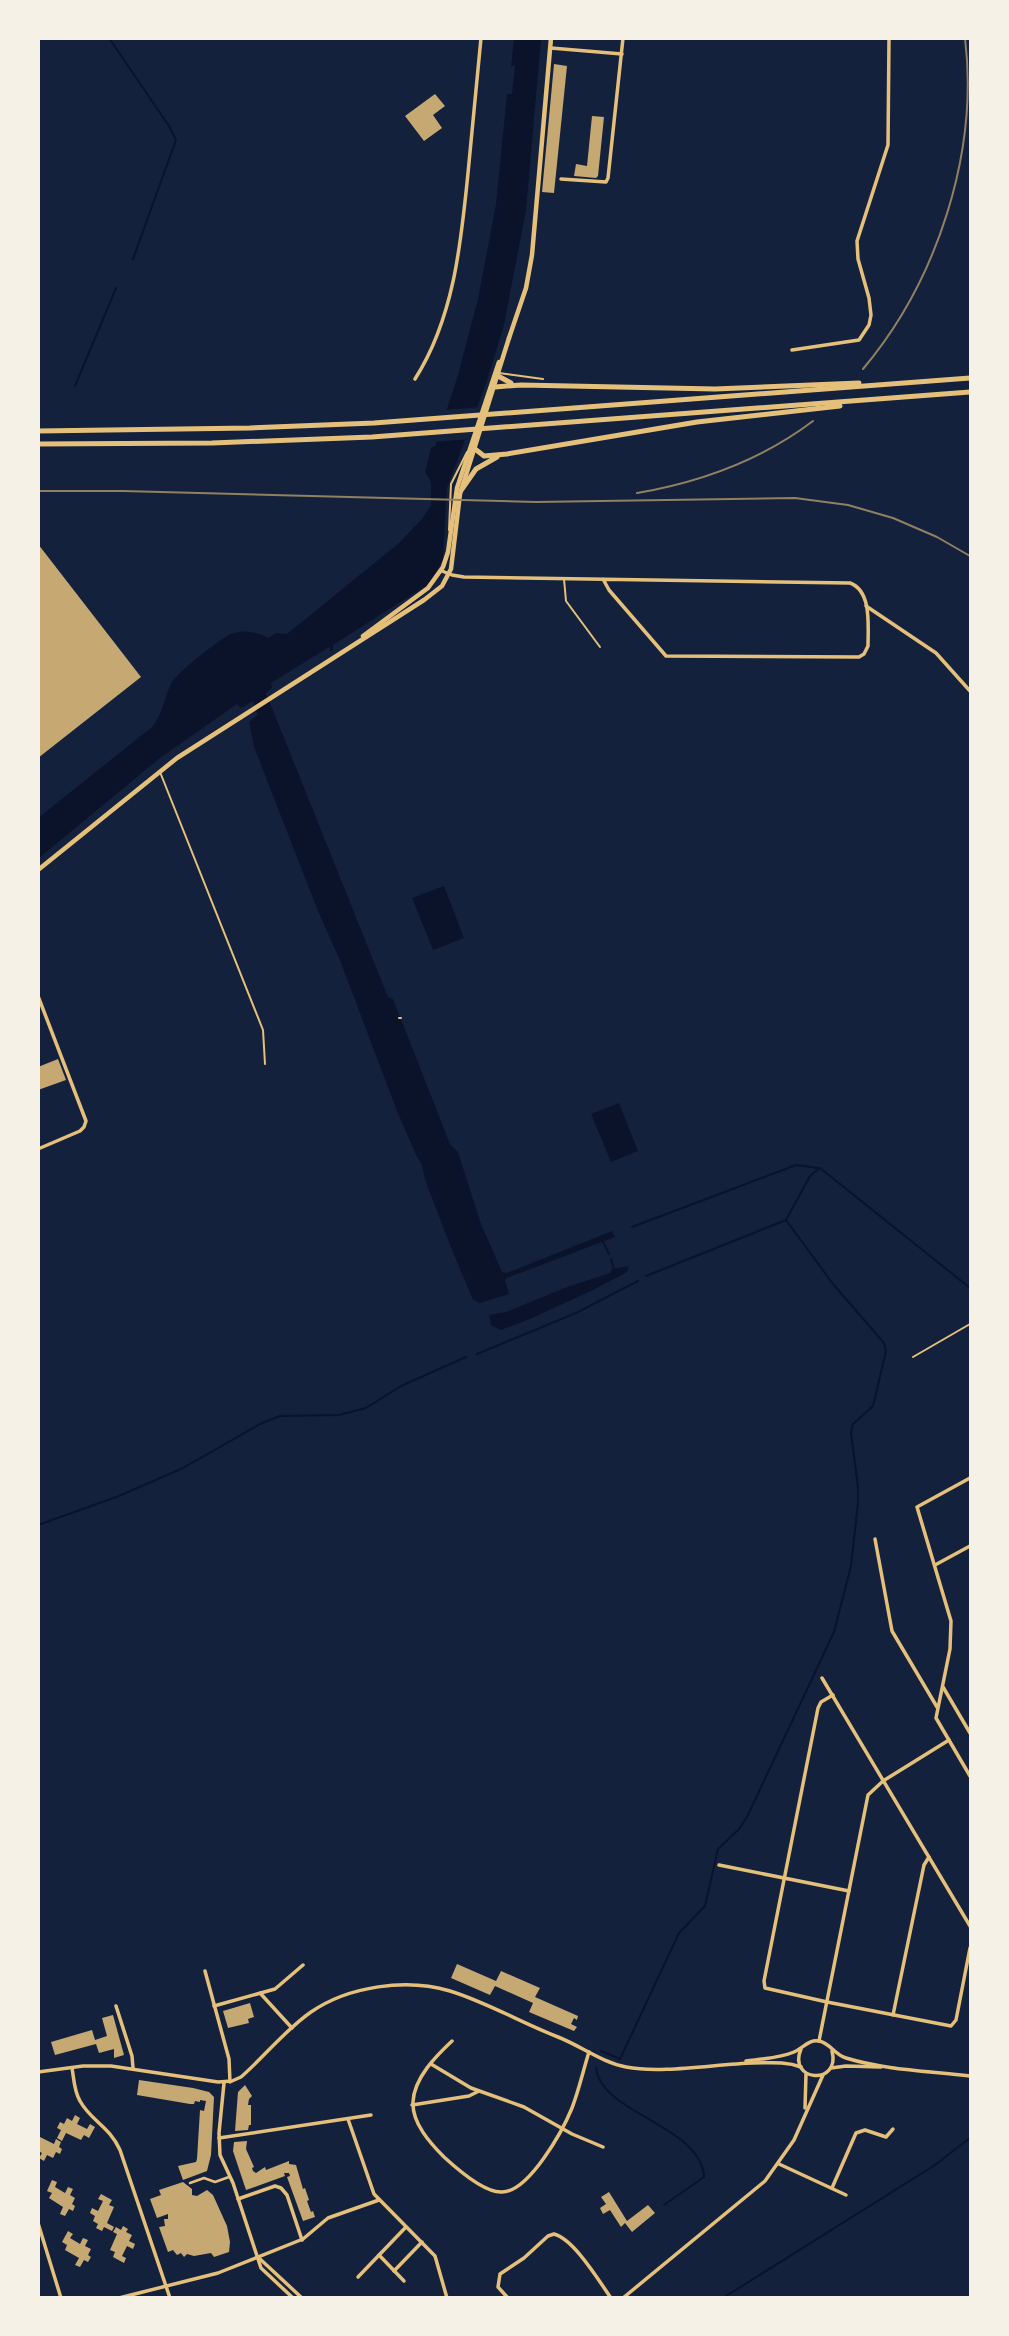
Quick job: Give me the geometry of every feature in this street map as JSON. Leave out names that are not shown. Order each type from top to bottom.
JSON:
[{"type":"highway","points":[[499,374],[508,382],[521,385]]},
{"type":"highway","points":[[492,389],[521,385],[715,389],[911,383],[971,378]]},
{"type":"highway","points":[[38,431],[262,428],[422,420],[836,386]]},
{"type":"highway","points":[[475,449],[484,456],[507,454],[698,422],[836,405],[969,393]]},
{"type":"highway","points":[[38,444],[238,443],[417,434],[817,404],[836,405]]},
{"type":"highway","points":[[462,489],[480,466],[507,454]]},
{"type":"main road","points":[[339,653],[425,591],[442,571],[449,548],[456,492],[524,295],[531,261],[551,38]]},
{"type":"main road","points":[[38,870],[160,771],[442,586],[449,575],[455,552],[457,508],[462,489],[509,338]]},
{"type":"main road","points":[[474,439],[475,449]]},
{"type":"street","points":[[415,379],[426,361],[439,329],[459,256],[481,38]]},
{"type":"street","points":[[561,179],[599,183],[608,178],[623,38]]},
{"type":"street","points":[[792,349],[859,340],[870,322],[870,302],[856,245],[888,145],[890,38]]},
{"type":"street","points":[[550,48],[622,54]]},
{"type":"street","points":[[442,571],[449,575],[564,579],[603,579],[850,583],[863,592],[866,606],[866,652],[859,657],[667,656],[609,590],[603,579]]},
{"type":"street","points":[[866,606],[930,649],[948,664],[971,691]]},
{"type":"street","points":[[38,996],[86,1123],[80,1131],[38,1149]]},
{"type":"street","points":[[971,1478],[917,1507],[951,1623],[950,1649],[936,1720],[971,1776]]},
{"type":"street","points":[[875,1539],[892,1630],[937,1707]]},
{"type":"street","points":[[934,1565],[971,1546]]},
{"type":"street","points":[[822,1678],[971,1926]]},
{"type":"street","points":[[943,1686],[971,1733]]},
{"type":"street","points":[[833,1695],[819,1706],[764,1981],[765,1988],[947,2026],[954,2024],[971,1948]]},
{"type":"street","points":[[819,2041],[867,1799],[872,1789],[948,1740]]},
{"type":"street","points":[[893,2015],[924,1865],[929,1857]]},
{"type":"street","points":[[719,1865],[849,1891]]},
{"type":"street","points":[[214,2006],[278,1988],[303,1965]]},
{"type":"street","points":[[205,1971],[229,2059],[230,2081]]},
{"type":"street","points":[[38,2072],[99,2065],[230,2081],[246,2073],[314,2010],[342,1997],[384,1987],[421,1986],[461,1995],[612,2063],[642,2069],[782,2063],[801,2067]]},
{"type":"street","points":[[260,1993],[292,2028]]},
{"type":"street","points":[[116,2006],[132,2056],[133,2068]]},
{"type":"street","points":[[453,2041],[431,2064],[416,2089],[412,2105],[419,2125],[442,2154],[471,2178],[498,2192],[513,2189],[531,2173],[562,2128],[575,2100],[589,2052]]},
{"type":"street","points":[[730,2064],[781,2056],[810,2042],[819,2041],[847,2058],[890,2067]]},
{"type":"street","points":[[802,2047],[799,2056],[801,2067],[806,2073],[823,2075]]},
{"type":"street","points":[[623,2298],[765,2181],[794,2140],[823,2075],[831,2068],[834,2060],[831,2049]]},
{"type":"street","points":[[431,2064],[479,2091],[524,2107],[603,2147]]},
{"type":"street","points":[[831,2068],[890,2067],[971,2076]]},
{"type":"street","points":[[72,2068],[80,2101],[109,2130],[120,2150],[170,2298]]},
{"type":"street","points":[[803,2117],[807,2097],[806,2073]]},
{"type":"street","points":[[224,2082],[220,2155],[263,2270],[293,2298]]},
{"type":"street","points":[[412,2105],[472,2095],[479,2091]]},
{"type":"street","points":[[219,2138],[371,2115]]},
{"type":"street","points":[[348,2119],[372,2188],[379,2200],[437,2258],[447,2298]]},
{"type":"street","points":[[832,2188],[858,2132],[865,2130],[886,2137],[893,2129]]},
{"type":"street","points":[[779,2164],[846,2195]]},
{"type":"street","points":[[190,2183],[206,2178],[217,2182],[230,2176]]},
{"type":"street","points":[[238,2199],[275,2186],[282,2188],[287,2195],[302,2240]]},
{"type":"street","points":[[119,2298],[212,2275],[302,2240],[328,2218],[379,2200]]},
{"type":"street","points":[[38,2223],[61,2298]]},
{"type":"street","points":[[358,2277],[406,2227]]},
{"type":"street","points":[[508,2298],[498,2285],[501,2272],[522,2260],[548,2236],[554,2234],[562,2237],[585,2261],[611,2298]]},
{"type":"street","points":[[394,2271],[422,2242]]},
{"type":"street","points":[[379,2255],[404,2281]]},
{"type":"street","points":[[259,2257],[302,2298]]},
{"type":"lane","points":[[499,374],[543,379]]},
{"type":"lane","points":[[564,579],[566,601],[600,647]]},
{"type":"lane","points":[[160,771],[263,1030],[265,1064]]},
{"type":"path","points":[[913,1357],[971,1324]]},
{"type":"water","points":[[514,39],[541,39],[526,210],[504,325],[486,384],[447,488],[443,559],[432,580],[424,587],[333,645],[333,650],[330,651],[330,647],[326,649],[271,683],[272,688],[266,693],[388,997],[393,999],[450,1144],[458,1152],[481,1224],[502,1272],[507,1273],[612,1231],[615,1237],[507,1278],[505,1280],[509,1294],[480,1303],[473,1300],[452,1250],[425,1180],[422,1165],[397,1111],[254,747],[249,722],[258,715],[253,701],[241,708],[237,704],[160,758],[39,858],[38,818],[152,727],[159,717],[172,682],[200,656],[236,632],[250,632],[268,638],[276,633],[287,634],[399,543],[422,519],[431,505],[431,482],[425,472],[458,375],[478,299],[496,204],[507,94],[512,94]]},
{"type":"water","points":[[444,886],[464,938],[433,950],[412,898]]},
{"type":"water","points":[[619,1103],[638,1151],[611,1162],[591,1114]]},
{"type":"water","points":[[629,1266],[627,1272],[530,1319],[501,1330],[491,1325],[489,1315],[506,1312],[610,1273],[612,1269]]},
{"type":"pier","points":[[481,407],[469,439],[433,442],[443,410]]},
{"type":"building","points":[[554,64],[567,66],[554,193],[542,192]]},
{"type":"building","points":[[435,94],[445,106],[433,115],[442,128],[424,141],[405,116]]},
{"type":"building","points":[[592,116],[604,117],[598,176],[574,176],[576,164],[587,166]]},
{"type":"building","points":[[38,544],[141,677],[38,758]]},
{"type":"building","points":[[58,1059],[66,1080],[38,1090],[38,1067]]},
{"type":"building","points":[[457,1964],[496,1981],[501,1971],[540,1988],[535,1997],[578,2016],[571,2024],[577,2027],[574,2031],[529,2012],[533,2003],[495,1986],[490,1995],[451,1978]]},
{"type":"building","points":[[250,2003],[254,2017],[248,2019],[249,2023],[228,2028],[223,2011]]},
{"type":"building","points":[[113,2015],[124,2055],[114,2058],[114,2049],[99,2053],[96,2044],[55,2055],[51,2042],[92,2030],[95,2040],[107,2036],[102,2018]]},
{"type":"building","points":[[139,2080],[193,2088],[209,2092],[214,2097],[211,2155],[207,2171],[183,2180],[178,2166],[196,2162],[200,2110],[204,2111],[206,2101],[190,2104],[137,2095]]},
{"type":"building","points":[[245,2085],[252,2096],[248,2105],[251,2105],[251,2125],[248,2130],[235,2131],[238,2092]]},
{"type":"building","points":[[75,2115],[80,2118],[77,2124],[87,2129],[90,2124],[95,2127],[89,2138],[84,2135],[81,2140],[66,2133],[62,2141],[57,2138],[61,2130],[57,2128],[60,2122],[64,2124],[67,2118],[72,2121]]},
{"type":"building","points":[[38,2136],[54,2144],[56,2139],[61,2142],[60,2154],[56,2152],[53,2158],[47,2155],[44,2161],[39,2158],[42,2153],[38,2151]]},
{"type":"building","points":[[247,2141],[246,2149],[256,2173],[265,2167],[266,2170],[289,2161],[289,2164],[296,2165],[315,2217],[303,2221],[287,2177],[290,2176],[289,2173],[246,2190],[233,2151],[234,2142]]},
{"type":"building","points":[[52,2180],[57,2182],[55,2187],[65,2193],[68,2187],[73,2189],[70,2195],[75,2198],[72,2204],[75,2206],[73,2211],[69,2209],[65,2216],[60,2214],[63,2207],[49,2198],[52,2193],[47,2191]]},
{"type":"building","points":[[183,2182],[192,2189],[192,2195],[197,2196],[207,2190],[213,2195],[227,2226],[229,2252],[214,2257],[211,2253],[194,2256],[187,2254],[184,2257],[173,2250],[168,2252],[159,2227],[165,2226],[164,2219],[168,2219],[168,2214],[157,2218],[150,2199],[161,2195],[159,2190]]},
{"type":"building","points":[[609,2192],[627,2221],[648,2205],[655,2213],[632,2232],[625,2223],[621,2227],[610,2210],[603,2214],[600,2208],[606,2204],[601,2197]]},
{"type":"building","points":[[101,2194],[112,2200],[109,2205],[114,2207],[107,2223],[114,2227],[112,2231],[104,2227],[102,2231],[96,2228],[98,2224],[93,2221],[95,2216],[90,2213],[92,2208],[98,2211],[103,2201],[98,2199]]},
{"type":"building","points":[[123,2226],[128,2229],[126,2232],[132,2235],[129,2241],[135,2244],[133,2249],[127,2246],[122,2256],[126,2258],[124,2263],[113,2257],[115,2252],[110,2250],[117,2234],[113,2232],[116,2227],[121,2230]]},
{"type":"building","points":[[68,2231],[73,2234],[70,2238],[80,2244],[83,2238],[88,2240],[85,2246],[91,2249],[88,2262],[84,2260],[80,2267],[75,2265],[79,2258],[65,2250],[67,2245],[62,2242]]},
{"type":"waterway","points":[[109,38],[176,140],[133,259]]},
{"type":"waterway","points":[[75,386],[116,288]]},
{"type":"waterway","points":[[632,1227],[796,1165],[818,1168]]},
{"type":"waterway","points":[[646,1276],[786,1220],[810,1176],[820,1168],[970,1288]]},
{"type":"waterway","points":[[601,2051],[620,2059],[679,1933],[705,1906],[718,1849],[739,1829],[747,1817],[834,1632],[851,1566],[858,1503],[851,1433],[853,1424],[873,1406],[886,1351],[884,1343],[833,1284],[786,1220]]},
{"type":"waterway","points":[[602,1240],[609,1254]]},
{"type":"waterway","points":[[611,1259],[614,1270]]},
{"type":"waterway","points":[[477,1354],[576,1313],[638,1281]]},
{"type":"waterway","points":[[38,1525],[119,1496],[183,1468],[260,1424],[280,1416],[339,1415],[366,1408],[401,1386],[466,1357]]},
{"type":"waterway","points":[[596,2068],[602,2084],[615,2097],[670,2132],[687,2145],[699,2160],[704,2177],[664,2205]]},
{"type":"waterway","points":[[723,2298],[935,2165],[970,2138]]},
{"type":"railway","points":[[863,369],[912,296],[947,214],[965,126],[968,82],[965,38]]},
{"type":"railway","points":[[637,493],[684,483],[729,468],[772,448],[813,421]]},
{"type":"railway","points":[[38,491],[536,502],[795,498],[848,505],[893,518],[937,537],[970,556]]}]
